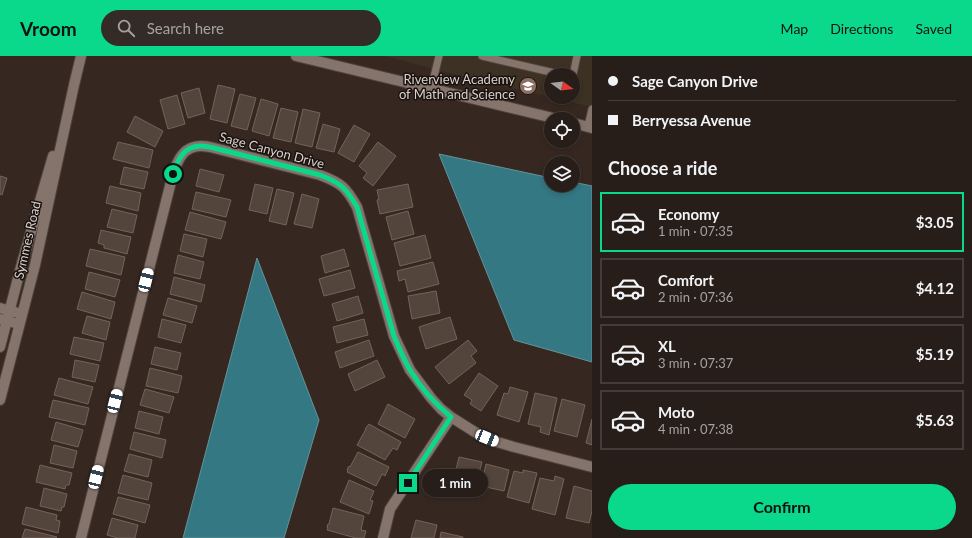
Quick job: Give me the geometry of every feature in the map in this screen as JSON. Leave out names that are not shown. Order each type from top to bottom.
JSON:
[{"type":"street","name":"Symmes Road","points":[[0,400],[35,265],[81,56]]},
{"type":"street","points":[[296,56],[544,116]]},
{"type":"street","name":"Symmes Road","points":[[0,347],[5,309],[26,248],[74,85]]},
{"type":"street","points":[[580,125],[590,127]]},
{"type":"street","name":"Sage Canyon Drive","points":[[81,538],[173,174],[177,162],[182,154],[190,149],[201,146],[320,175],[344,187],[357,207],[394,336],[410,370],[427,394],[441,410],[478,434],[496,442],[592,467]]},
{"type":"street","points":[[5,309],[22,314]]},
{"type":"street","points":[[3,320],[19,324]]},
{"type":"street","points":[[383,538],[390,509],[451,417]]},
{"type":"lane","points":[[431,89],[439,56]]},
{"type":"lane","points":[[482,56],[544,71]]},
{"type":"lane","points":[[575,68],[578,56]]},
{"type":"lane","points":[[590,127],[592,109]]},
{"type":"shaded area","name":"Riverview Academy of Math and Science","points":[[385,56],[592,56],[592,107],[579,104],[580,68],[544,68],[544,96]]},
{"type":"water","points":[[439,154],[544,176],[544,192],[580,192],[580,183],[592,186],[592,362],[514,340]]},
{"type":"water","points":[[257,258],[319,420],[284,538],[183,538]]},
{"type":"building","points":[[218,85],[235,89],[227,123],[210,119]]},
{"type":"building","points":[[199,88],[205,113],[188,118],[181,93]]},
{"type":"building","points":[[240,94],[256,98],[247,130],[231,126]]},
{"type":"building","points":[[177,95],[185,124],[168,129],[160,100]]},
{"type":"building","points":[[261,99],[278,104],[269,136],[252,131]]},
{"type":"building","points":[[281,108],[298,112],[291,142],[273,138]]},
{"type":"building","points":[[303,109],[320,113],[312,147],[295,143]]},
{"type":"building","points":[[135,116],[163,131],[155,147],[127,132]]},
{"type":"building","points":[[323,124],[340,129],[334,152],[316,148]]},
{"type":"building","points":[[354,125],[370,134],[354,162],[338,153]]},
{"type":"building","points":[[118,142],[153,150],[149,168],[113,159]]},
{"type":"building","points":[[378,142],[396,156],[373,186],[363,178],[367,173],[359,166]]},
{"type":"building","points":[[124,167],[148,172],[144,189],[120,184]]},
{"type":"building","points":[[200,169],[224,175],[219,192],[196,186]]},
{"type":"building","points":[[0,176],[7,178],[2,195],[0,194]]},
{"type":"building","points":[[255,184],[273,188],[267,214],[249,210]]},
{"type":"building","points":[[408,184],[413,207],[380,214],[377,200],[379,199],[377,190]]},
{"type":"building","points":[[110,186],[141,193],[138,211],[106,203]]},
{"type":"building","points":[[277,189],[294,193],[286,225],[269,221]]},
{"type":"building","points":[[196,192],[231,200],[226,217],[192,209]]},
{"type":"building","points":[[302,194],[319,199],[312,228],[294,224]]},
{"type":"building","points":[[112,209],[137,215],[133,233],[107,227]]},
{"type":"building","points":[[408,211],[414,234],[392,240],[386,217]]},
{"type":"building","points":[[190,212],[226,222],[221,239],[185,230]]},
{"type":"building","points":[[101,230],[131,237],[127,254],[104,248],[104,245],[98,243]]},
{"type":"building","points":[[184,234],[207,239],[203,257],[180,251]]},
{"type":"building","points":[[425,235],[431,258],[400,266],[394,243]]},
{"type":"building","points":[[90,249],[125,257],[121,275],[86,266]]},
{"type":"building","points":[[344,249],[349,266],[325,273],[321,256]]},
{"type":"building","points":[[178,255],[204,262],[200,279],[174,273]]},
{"type":"building","points":[[433,262],[439,284],[408,292],[405,279],[399,281],[397,271]]},
{"type":"building","points":[[350,270],[355,288],[324,296],[319,279]]},
{"type":"building","points":[[89,272],[120,280],[115,297],[85,289]]},
{"type":"building","points":[[174,277],[205,285],[201,302],[170,294]]},
{"type":"building","points":[[436,291],[440,313],[412,319],[408,296]]},
{"type":"building","points":[[82,292],[115,302],[111,319],[77,309]]},
{"type":"building","points":[[358,296],[363,313],[337,321],[332,304]]},
{"type":"building","points":[[168,298],[197,306],[192,323],[163,315]]},
{"type":"building","points":[[87,316],[110,322],[106,340],[82,333]]},
{"type":"building","points":[[450,317],[457,339],[426,349],[419,327]]},
{"type":"building","points":[[162,319],[186,325],[181,343],[158,337]]},
{"type":"building","points":[[364,319],[368,335],[337,343],[333,327]]},
{"type":"building","points":[[74,337],[104,343],[100,361],[70,354]]},
{"type":"building","points":[[369,340],[374,356],[340,368],[335,352]]},
{"type":"building","points":[[468,340],[477,351],[471,356],[476,363],[449,384],[435,367]]},
{"type":"building","points":[[155,347],[181,353],[177,370],[151,364]]},
{"type":"building","points":[[75,360],[99,365],[95,382],[72,377]]},
{"type":"building","points":[[377,360],[385,377],[355,391],[348,374]]},
{"type":"building","points":[[150,368],[182,376],[178,393],[146,386]]},
{"type":"building","points":[[479,373],[498,386],[481,411],[470,404],[472,400],[464,395]]},
{"type":"building","points":[[59,378],[93,387],[88,404],[54,395]]},
{"type":"building","points":[[510,387],[528,392],[519,422],[497,415],[504,393],[508,394]]},
{"type":"building","points":[[145,389],[174,397],[169,413],[140,405]]},
{"type":"building","points":[[535,393],[557,398],[549,435],[540,432],[541,427],[528,424]]},
{"type":"building","points":[[562,399],[585,405],[577,437],[554,431]]},
{"type":"building","points":[[53,400],[89,408],[85,425],[49,417]]},
{"type":"building","points":[[388,404],[415,419],[405,438],[378,424]]},
{"type":"building","points":[[139,411],[163,417],[159,434],[135,428]]},
{"type":"building","points":[[592,419],[592,445],[586,443]]},
{"type":"building","points":[[56,422],[83,430],[78,447],[51,440]]},
{"type":"building","points":[[369,424],[401,442],[397,450],[393,448],[385,460],[357,445]]},
{"type":"building","points":[[134,432],[166,440],[162,458],[130,449]]},
{"type":"building","points":[[54,445],[77,451],[73,468],[50,463]]},
{"type":"building","points":[[358,452],[389,467],[385,476],[382,474],[376,486],[347,472]]},
{"type":"building","points":[[129,454],[152,460],[148,477],[124,471]]},
{"type":"building","points":[[459,457],[482,462],[475,488],[453,483]]},
{"type":"building","points":[[486,464],[509,470],[504,491],[481,486]]},
{"type":"building","points":[[40,465],[72,473],[69,485],[66,485],[65,489],[36,482]]},
{"type":"building","points":[[523,470],[537,473],[529,503],[507,497],[514,471],[523,473]]},
{"type":"building","points":[[123,475],[152,483],[148,500],[118,493]]},
{"type":"building","points":[[555,476],[564,479],[555,515],[532,509],[540,478],[554,481]]},
{"type":"building","points":[[349,480],[374,491],[370,500],[373,501],[369,514],[340,502]]},
{"type":"building","points":[[574,486],[592,491],[592,511],[589,523],[566,518]]},
{"type":"building","points":[[44,488],[67,494],[64,507],[62,507],[61,511],[40,506]]},
{"type":"building","points":[[118,497],[150,505],[145,523],[113,514]]},
{"type":"building","points":[[26,507],[57,515],[56,520],[60,521],[58,533],[22,524]]},
{"type":"building","points":[[333,508],[364,516],[361,530],[366,531],[364,538],[356,538],[327,530]]},
{"type":"building","points":[[112,518],[138,525],[135,538],[118,538],[107,535]]},
{"type":"building","points":[[416,520],[437,525],[434,538],[411,538]]},
{"type":"building","points":[[25,529],[57,537],[22,538]]},
{"type":"building","points":[[441,532],[463,537],[463,538],[440,538]]},
{"type":"place","name":"Riverview Academy of Math and Science","points":[[528,86]]},
{"type":"route","points":[[173,174],[177,162],[182,154],[190,149],[201,146],[320,175],[344,187],[351,196],[357,207],[394,336],[401,352],[410,370],[420,384],[441,410],[451,417],[408,483]]}]
